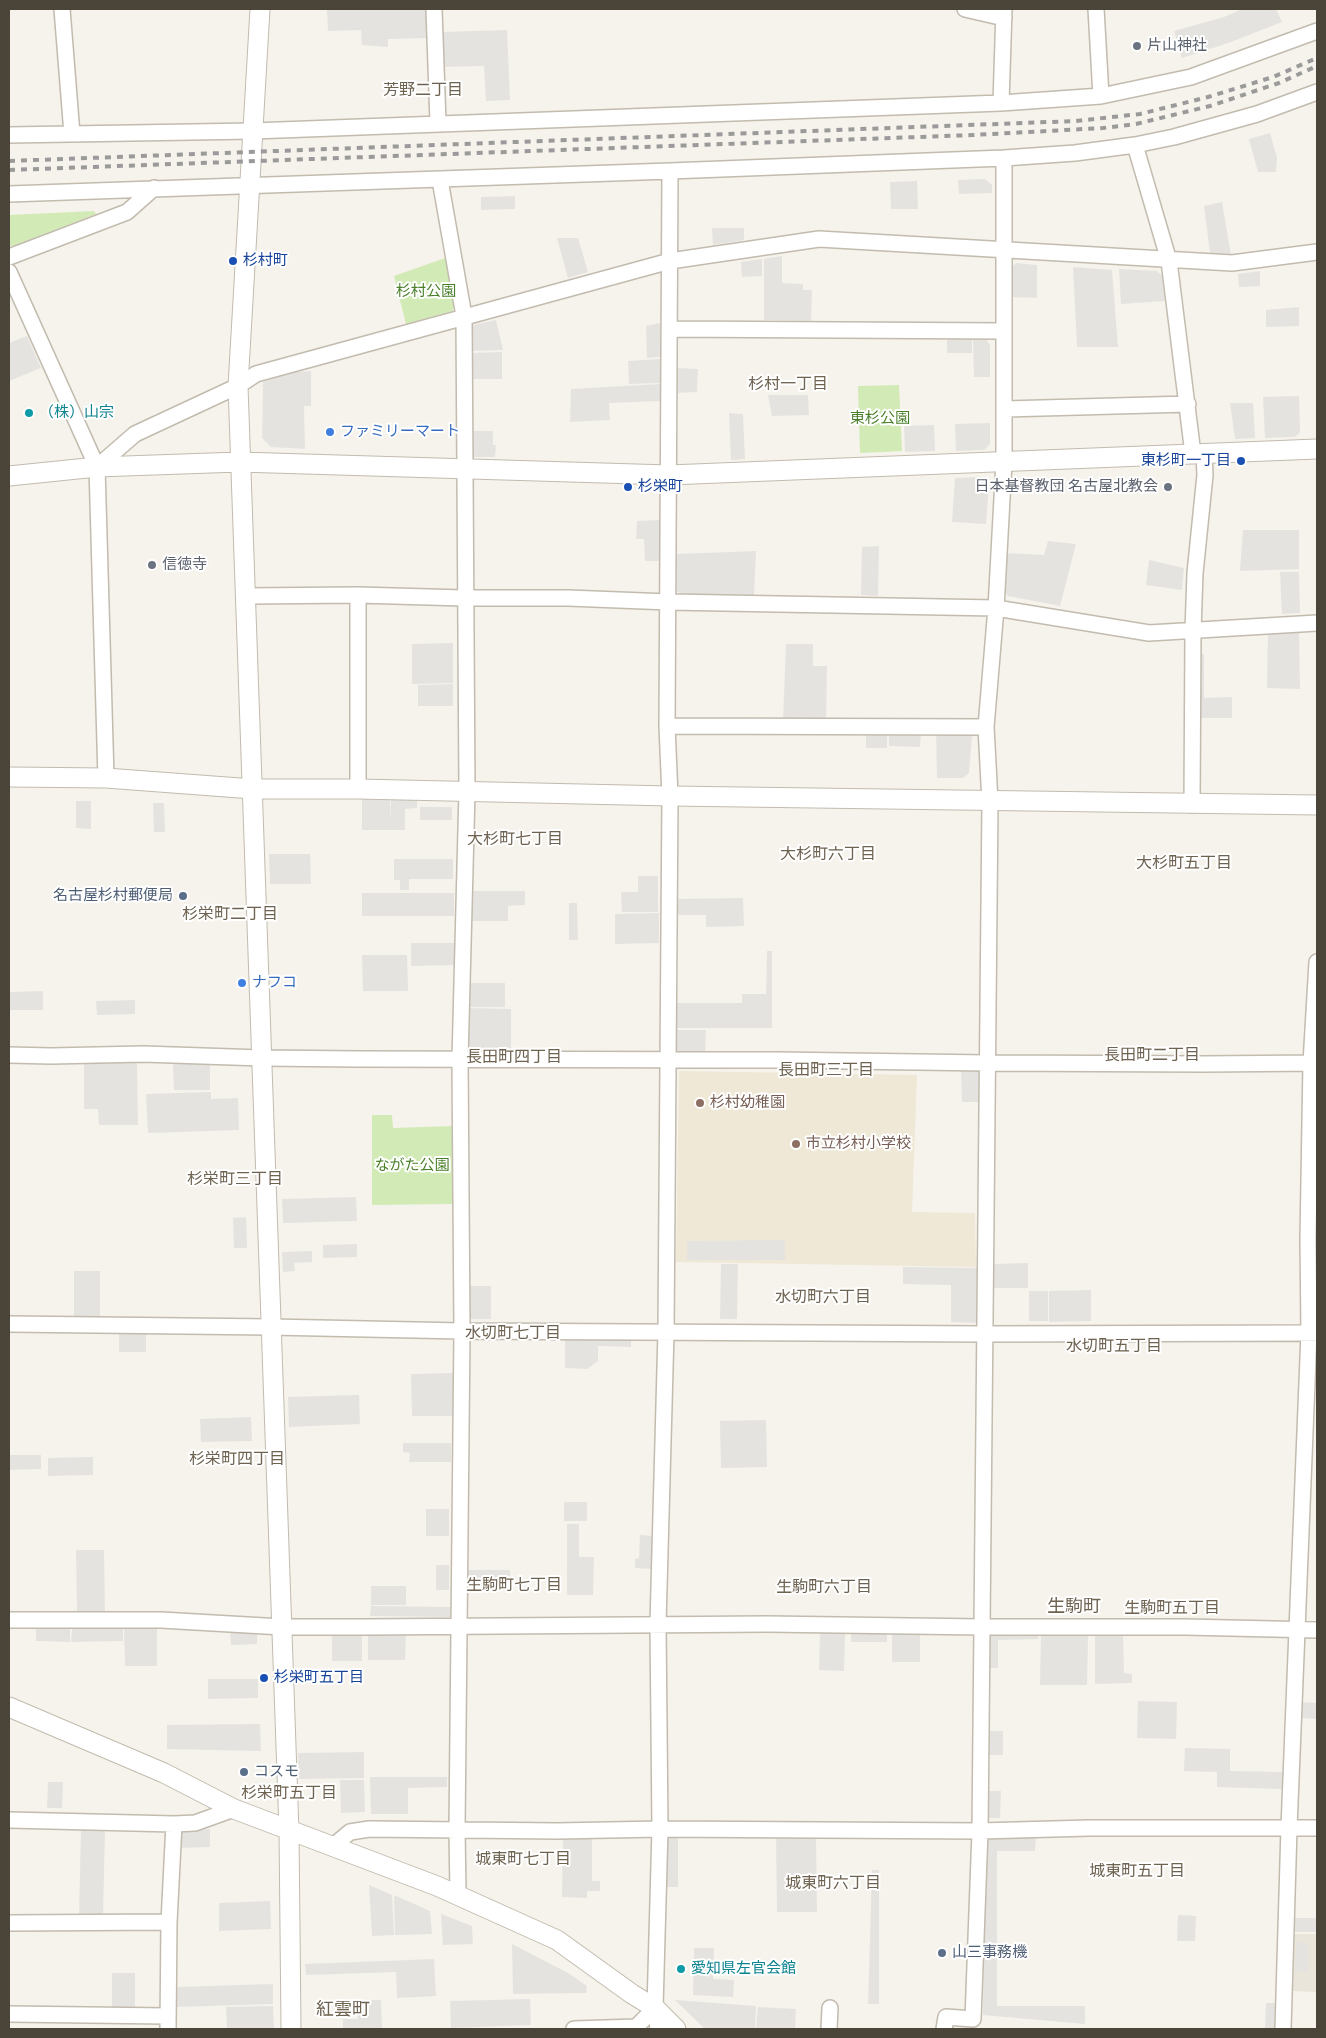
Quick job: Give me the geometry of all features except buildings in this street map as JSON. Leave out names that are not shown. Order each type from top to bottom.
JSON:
[{"type":"street","points":[[62,9],[72,134]]},
{"type":"street","points":[[260,9],[238,386],[239,462],[246,596],[289,1830],[291,2029]]},
{"type":"street","points":[[434,9],[438,123]]},
{"type":"street","points":[[965,9],[1004,14],[1001,103]]},
{"type":"street","points":[[1096,9],[1101,96]]},
{"type":"street","points":[[9,136],[252,131],[1001,103],[1101,96],[1191,77],[1317,31]]},
{"type":"street","points":[[9,194],[440,180],[1004,158],[1075,153],[1135,145],[1174,137],[1257,114],[1317,92]]},
{"type":"street","points":[[1135,145],[1169,261],[1188,404],[1204,475],[1195,573],[1192,805]]},
{"type":"street","points":[[944,2029],[946,2017],[972,2019],[980,1831],[990,802],[986,727],[996,608],[1004,462],[1004,158]]},
{"type":"street","points":[[658,2029],[655,2008],[660,1829],[658,1624],[666,1332],[670,796],[668,726],[670,602],[668,475],[670,171]]},
{"type":"street","points":[[440,180],[464,316],[464,598],[467,791],[460,1060],[462,1331],[458,1895]]},
{"type":"street","points":[[9,257],[127,212],[154,188]]},
{"type":"street","points":[[97,467],[135,434],[238,386],[256,374],[670,261],[819,240],[1005,249],[1169,261],[1232,263],[1317,252]]},
{"type":"street","points":[[9,272],[97,467],[106,778]]},
{"type":"street","points":[[670,329],[1004,331]]},
{"type":"street","points":[[1005,409],[1188,404]]},
{"type":"street","points":[[9,476],[97,467],[239,462],[668,475],[1317,450]]},
{"type":"street","points":[[246,596],[358,595],[568,598],[670,602],[996,608],[1149,632],[1317,623]]},
{"type":"street","points":[[358,595],[358,789]]},
{"type":"street","points":[[668,726],[986,727]]},
{"type":"street","points":[[9,777],[106,778],[253,789],[358,789],[990,802],[1317,805]]},
{"type":"street","points":[[1283,2029],[1289,1828],[1313,1333],[1308,1239],[1317,962]]},
{"type":"street","points":[[9,1055],[143,1054],[262,1058],[988,1064],[1314,1063]]},
{"type":"street","points":[[9,1324],[462,1331],[985,1334],[1313,1333]]},
{"type":"street","points":[[9,1620],[161,1620],[282,1627],[658,1624],[1166,1627],[1317,1630]]},
{"type":"street","points":[[9,1707],[164,1773],[234,1809],[458,1895],[557,1940],[632,1994],[655,2008],[676,2029]]},
{"type":"street","points":[[9,1820],[195,1823],[234,1809]]},
{"type":"street","points":[[9,2014],[168,2022],[169,1922],[174,1824]]},
{"type":"street","points":[[332,1847],[350,1832],[369,1829],[980,1831],[1089,1828],[1317,1828]]},
{"type":"street","points":[[9,1923],[169,1922]]},
{"type":"street","points":[[574,2029],[636,2027],[655,2008]]},
{"type":"street","points":[[829,2029],[830,2008]]},
{"type":"shaded area","points":[[426,9],[427,38],[388,39],[388,47],[362,45],[361,30],[328,31],[327,10]]},
{"type":"shaded area","points":[[1242,9],[1276,9],[1282,22],[1231,42],[1182,58],[1174,31],[1224,17]]},
{"type":"shaded area","points":[[507,30],[510,100],[486,101],[484,66],[443,67],[442,32]]},
{"type":"shaded area","points":[[1270,133],[1277,158],[1276,172],[1258,172],[1249,139]]},
{"type":"shaded area","points":[[985,179],[992,185],[992,193],[959,194],[958,180]]},
{"type":"shaded area","points":[[917,181],[918,209],[891,209],[890,182]]},
{"type":"shaded area","points":[[515,196],[515,209],[481,210],[481,197]]},
{"type":"shaded area","points":[[1222,202],[1231,255],[1210,253],[1204,206]]},
{"type":"shaded area","points":[[712,228],[744,228],[744,240],[713,245]]},
{"type":"shaded area","points":[[557,238],[578,238],[588,272],[568,278]]},
{"type":"shaded area","points":[[782,256],[782,283],[803,284],[803,290],[812,290],[811,321],[764,320],[764,259]]},
{"type":"shaded area","points":[[762,259],[762,276],[742,277],[741,262]]},
{"type":"shaded area","points":[[1016,263],[1037,265],[1037,298],[1011,297],[1011,268]]},
{"type":"shaded area","points":[[1073,267],[1112,270],[1118,347],[1077,347]]},
{"type":"shaded area","points":[[1119,269],[1157,271],[1162,276],[1165,301],[1121,304]]},
{"type":"shaded area","points":[[1260,271],[1260,286],[1239,287],[1238,274]]},
{"type":"shaded area","points":[[1299,307],[1299,326],[1266,327],[1266,310]]},
{"type":"shaded area","points":[[496,320],[503,350],[469,351],[469,330],[473,325]]},
{"type":"shaded area","points":[[660,323],[660,357],[647,358],[646,326]]},
{"type":"shaded area","points":[[27,336],[41,368],[9,381],[9,343]]},
{"type":"shaded area","points":[[947,339],[972,339],[972,353],[947,353]]},
{"type":"shaded area","points":[[973,339],[986,339],[990,345],[990,377],[974,377]]},
{"type":"shaded area","points":[[502,352],[502,379],[471,379],[470,353]]},
{"type":"shaded area","points":[[660,359],[660,383],[629,384],[628,361]]},
{"type":"shaded area","points":[[676,368],[698,369],[697,392],[676,393]]},
{"type":"shaded area","points":[[311,371],[311,406],[304,406],[305,449],[271,447],[262,438],[263,382],[294,372]]},
{"type":"shaded area","points":[[660,384],[660,401],[609,403],[610,420],[570,422],[571,389]]},
{"type":"shaded area","points":[[768,395],[808,395],[809,415],[772,416]]},
{"type":"shaded area","points":[[1299,396],[1300,432],[1295,437],[1265,438],[1263,397]]},
{"type":"shaded area","points":[[1230,403],[1253,403],[1255,438],[1235,439]]},
{"type":"shaded area","points":[[729,413],[743,414],[745,459],[731,460]]},
{"type":"shaded area","points":[[990,423],[990,444],[984,450],[956,451],[955,424]]},
{"type":"shaded area","points":[[934,425],[935,451],[905,452],[904,426]]},
{"type":"shaded area","points":[[470,431],[493,431],[493,445],[496,445],[495,457],[474,457],[469,452]]},
{"type":"shaded area","points":[[983,477],[989,484],[986,524],[952,522],[955,478]]},
{"type":"shaded area","points":[[660,520],[661,561],[645,561],[644,539],[636,539],[637,521]]},
{"type":"shaded area","points":[[1243,530],[1299,530],[1299,569],[1240,571]]},
{"type":"shaded area","points":[[1048,541],[1076,544],[1060,606],[1008,596],[1001,590],[1004,553],[1044,555]]},
{"type":"shaded area","points":[[879,546],[878,596],[861,595],[862,547]]},
{"type":"shaded area","points":[[756,551],[754,595],[681,594],[677,591],[677,554]]},
{"type":"shaded area","points":[[1149,560],[1184,568],[1182,590],[1146,585]]},
{"type":"shaded area","points":[[1280,572],[1299,572],[1300,613],[1282,614]]},
{"type":"shaded area","points":[[1299,630],[1300,689],[1267,688],[1268,631]]},
{"type":"shaded area","points":[[453,643],[453,683],[412,684],[412,644]]},
{"type":"shaded area","points":[[786,644],[813,644],[813,666],[827,666],[826,720],[783,720]]},
{"type":"shaded area","points":[[1196,654],[1204,654],[1204,698],[1232,697],[1232,718],[1196,718]]},
{"type":"shaded area","points":[[453,684],[453,706],[418,706],[418,685]]},
{"type":"shaded area","points":[[866,731],[887,731],[887,748],[866,748]]},
{"type":"shaded area","points":[[889,731],[921,731],[920,747],[889,746]]},
{"type":"shaded area","points":[[936,731],[965,731],[972,736],[969,773],[963,778],[937,778]]},
{"type":"shaded area","points":[[362,797],[390,797],[391,823],[391,797],[417,797],[417,808],[405,809],[405,830],[362,830]]},
{"type":"shaded area","points":[[76,801],[91,801],[91,829],[76,828]]},
{"type":"shaded area","points":[[153,803],[164,803],[165,832],[154,832]]},
{"type":"shaded area","points":[[420,807],[452,807],[452,820],[420,820]]},
{"type":"shaded area","points":[[269,854],[310,854],[311,884],[270,884]]},
{"type":"shaded area","points":[[394,859],[453,859],[453,879],[409,879],[409,890],[400,890],[400,880],[394,880]]},
{"type":"shaded area","points":[[638,876],[658,876],[658,912],[622,912],[621,892],[638,892]]},
{"type":"shaded area","points":[[469,891],[525,891],[525,905],[508,906],[508,921],[469,921]]},
{"type":"shaded area","points":[[362,893],[454,893],[454,916],[362,916]]},
{"type":"shaded area","points":[[743,898],[744,926],[706,927],[706,915],[676,915],[675,899]]},
{"type":"shaded area","points":[[569,903],[577,903],[578,940],[569,940]]},
{"type":"shaded area","points":[[659,913],[659,943],[615,944],[615,914]]},
{"type":"shaded area","points":[[411,943],[456,943],[456,965],[411,966]]},
{"type":"shaded area","points":[[767,951],[772,951],[772,1028],[673,1028],[673,1003],[742,1003],[742,994],[766,994]]},
{"type":"shaded area","points":[[362,955],[407,955],[408,991],[363,991]]},
{"type":"shaded area","points":[[468,983],[505,983],[505,1007],[468,1007]]},
{"type":"shaded area","points":[[43,991],[43,1010],[9,1010],[9,992]]},
{"type":"shaded area","points":[[135,1000],[135,1014],[97,1015],[96,1001]]},
{"type":"shaded area","points":[[468,1008],[511,1009],[511,1050],[468,1049]]},
{"type":"shaded area","points":[[673,1030],[706,1030],[705,1052],[673,1052]]},
{"type":"shaded area","points":[[84,1062],[137,1063],[138,1125],[99,1125],[98,1109],[84,1109]]},
{"type":"shaded area","points":[[173,1064],[210,1064],[210,1090],[174,1090]]},
{"type":"shaded area","points":[[961,1067],[980,1067],[981,1102],[962,1102]]},
{"type":"shaded area","name":"市立杉村小学校","points":[[679,1071],[917,1075],[912,1212],[975,1213],[976,1267],[676,1262]]},
{"type":"shaded area","points":[[211,1092],[211,1099],[238,1098],[239,1130],[148,1133],[146,1094]]},
{"type":"shaded area","points":[[356,1197],[357,1221],[283,1223],[282,1199]]},
{"type":"shaded area","points":[[246,1217],[247,1248],[234,1248],[233,1218]]},
{"type":"shaded area","points":[[785,1240],[785,1260],[687,1260],[687,1241]]},
{"type":"shaded area","points":[[357,1244],[357,1257],[323,1258],[323,1245]]},
{"type":"shaded area","points":[[312,1251],[312,1262],[294,1263],[295,1271],[283,1272],[282,1252]]},
{"type":"shaded area","points":[[1028,1263],[1028,1288],[990,1288],[990,1264]]},
{"type":"shaded area","points":[[721,1264],[738,1264],[737,1319],[720,1319]]},
{"type":"shaded area","points":[[903,1267],[978,1268],[977,1323],[951,1322],[951,1285],[903,1284]]},
{"type":"shaded area","points":[[74,1271],[100,1271],[100,1317],[74,1317]]},
{"type":"shaded area","points":[[465,1286],[491,1286],[491,1319],[469,1319]]},
{"type":"shaded area","points":[[1091,1290],[1091,1321],[1049,1322],[1049,1291]]},
{"type":"shaded area","points":[[1029,1291],[1048,1291],[1048,1321],[1029,1321]]},
{"type":"shaded area","points":[[119,1331],[146,1331],[146,1352],[119,1352]]},
{"type":"shaded area","points":[[565,1333],[631,1333],[631,1347],[598,1346],[598,1361],[587,1369],[565,1368]]},
{"type":"shaded area","points":[[453,1373],[453,1416],[412,1416],[411,1374]]},
{"type":"shaded area","points":[[359,1395],[360,1424],[289,1427],[288,1397]]},
{"type":"shaded area","points":[[251,1417],[252,1441],[201,1442],[200,1419]]},
{"type":"shaded area","points":[[766,1420],[767,1467],[721,1468],[720,1421]]},
{"type":"shaded area","points":[[403,1443],[451,1443],[451,1462],[409,1462],[410,1453],[403,1452]]},
{"type":"shaded area","points":[[9,1455],[41,1455],[41,1469],[9,1470]]},
{"type":"shaded area","points":[[93,1457],[93,1475],[48,1476],[48,1458]]},
{"type":"shaded area","points":[[564,1502],[587,1502],[587,1521],[564,1521]]},
{"type":"shaded area","points":[[426,1509],[449,1509],[449,1536],[426,1536]]},
{"type":"shaded area","points":[[567,1524],[579,1524],[579,1557],[594,1557],[593,1595],[567,1595]]},
{"type":"shaded area","points":[[640,1535],[654,1536],[654,1569],[635,1568],[635,1559],[639,1558]]},
{"type":"shaded area","points":[[76,1550],[104,1550],[105,1615],[77,1614]]},
{"type":"shaded area","points":[[436,1565],[449,1565],[449,1590],[436,1590]]},
{"type":"shaded area","points":[[465,1570],[510,1570],[510,1585],[465,1585]]},
{"type":"shaded area","points":[[371,1586],[406,1586],[406,1605],[371,1605]]},
{"type":"shaded area","points":[[371,1606],[450,1607],[450,1617],[370,1616]]},
{"type":"shaded area","points":[[36,1628],[70,1628],[70,1642],[36,1641]]},
{"type":"shaded area","points":[[72,1628],[123,1628],[123,1641],[71,1642]]},
{"type":"shaded area","points":[[124,1628],[157,1628],[157,1666],[125,1666]]},
{"type":"shaded area","points":[[230,1628],[257,1630],[257,1644],[231,1645]]},
{"type":"shaded area","points":[[362,1629],[362,1661],[332,1661],[332,1630]]},
{"type":"shaded area","points":[[368,1630],[406,1630],[405,1660],[368,1660]]},
{"type":"shaded area","points":[[820,1631],[845,1631],[844,1671],[819,1670]]},
{"type":"shaded area","points":[[851,1631],[887,1632],[887,1642],[851,1642]]},
{"type":"shaded area","points":[[892,1632],[920,1632],[920,1662],[892,1662]]},
{"type":"shaded area","points":[[986,1633],[1039,1634],[1038,1639],[998,1640],[998,1668],[986,1668]]},
{"type":"shaded area","points":[[1041,1635],[1088,1636],[1087,1685],[1040,1685]]},
{"type":"shaded area","points":[[1095,1635],[1123,1635],[1124,1673],[1132,1674],[1132,1683],[1095,1684]]},
{"type":"shaded area","points":[[208,1679],[258,1679],[258,1698],[208,1699]]},
{"type":"shaded area","points":[[1138,1701],[1177,1702],[1176,1739],[1137,1738]]},
{"type":"shaded area","points":[[1302,1702],[1317,1703],[1317,1719],[1302,1718]]},
{"type":"shaded area","points":[[260,1724],[261,1751],[167,1749],[167,1725]]},
{"type":"shaded area","points":[[985,1731],[1003,1731],[1003,1755],[985,1755]]},
{"type":"shaded area","points":[[1185,1748],[1230,1749],[1230,1771],[1283,1772],[1282,1789],[1217,1787],[1217,1772],[1184,1771]]},
{"type":"shaded area","points":[[364,1752],[364,1778],[299,1779],[298,1753]]},
{"type":"shaded area","points":[[370,1777],[447,1777],[447,1787],[408,1788],[408,1814],[371,1814]]},
{"type":"shaded area","points":[[340,1780],[364,1780],[365,1812],[341,1813]]},
{"type":"shaded area","points":[[48,1782],[63,1782],[62,1808],[47,1808]]},
{"type":"shaded area","points":[[985,1791],[1001,1791],[1000,1818],[985,1818]]},
{"type":"shaded area","points":[[210,1829],[210,1847],[178,1848],[177,1831]]},
{"type":"shaded area","points":[[81,1830],[105,1830],[103,1917],[79,1917]]},
{"type":"shaded area","points":[[776,1835],[816,1835],[817,1912],[777,1912]]},
{"type":"shaded area","points":[[984,1835],[1036,1836],[1035,1851],[997,1851],[997,2006],[1085,2006],[1085,2024],[983,2015]]},
{"type":"shaded area","points":[[563,1836],[592,1836],[592,1881],[600,1881],[600,1891],[587,1891],[587,1898],[562,1897]]},
{"type":"shaded area","points":[[666,1838],[678,1838],[678,1887],[664,1887]]},
{"type":"shaded area","points":[[872,1870],[879,1870],[879,2004],[868,2004]]},
{"type":"shaded area","points":[[369,1885],[392,1895],[394,1935],[372,1936]]},
{"type":"shaded area","points":[[394,1895],[430,1911],[432,1934],[395,1935]]},
{"type":"shaded area","points":[[270,1901],[271,1929],[219,1931],[219,1903]]},
{"type":"shaded area","points":[[441,1914],[472,1926],[473,1944],[443,1945]]},
{"type":"shaded area","points":[[1178,1915],[1196,1916],[1195,1941],[1177,1941]]},
{"type":"shaded area","points":[[1295,1918],[1317,1918],[1317,1932],[1295,1932]]},
{"type":"shaded area","points":[[1294,1934],[1317,1934],[1317,1992],[1293,1991]]},
{"type":"shaded area","points":[[1296,1942],[1309,1943],[1308,1971],[1295,1971]]},
{"type":"shaded area","points":[[512,1944],[568,1973],[587,1986],[586,1993],[513,1994]]},
{"type":"shaded area","points":[[694,1948],[714,1948],[713,1979],[734,1980],[733,1997],[693,1995]]},
{"type":"shaded area","points":[[434,1959],[436,1996],[397,1998],[396,1972],[306,1975],[305,1964]]},
{"type":"shaded area","points":[[112,1973],[135,1973],[135,2008],[112,2008]]},
{"type":"shaded area","points":[[273,1984],[273,2004],[176,2007],[176,1987]]},
{"type":"shaded area","points":[[530,1999],[531,2025],[451,2028],[450,2001]]},
{"type":"shaded area","points":[[357,2000],[381,2000],[382,2029],[343,2029],[343,2019],[358,2019]]},
{"type":"shaded area","points":[[675,2000],[756,2006],[755,2029],[705,2029]]},
{"type":"shaded area","points":[[1266,2003],[1275,2003],[1274,2029],[1265,2029]]},
{"type":"shaded area","points":[[273,2006],[274,2028],[227,2029],[226,2007]]},
{"type":"shaded area","points":[[758,2007],[796,2009],[795,2029],[756,2029]]},
{"type":"green space","points":[[94,211],[96,214],[9,246],[9,215]]},
{"type":"green space","name":"杉村公園","points":[[448,257],[456,304],[452,311],[406,324],[394,276]]},
{"type":"green space","name":"東杉公園","points":[[899,385],[902,451],[860,453],[858,386]]},
{"type":"green space","name":"ながた公園","points":[[372,1115],[392,1115],[393,1128],[452,1126],[452,1204],[372,1205]]},
{"type":"railway","points":[[9,161],[1076,121],[1140,114],[1208,97],[1273,77],[1317,58]]},
{"type":"railway","points":[[9,170],[973,135],[1103,128],[1136,124],[1210,106],[1279,83],[1317,66]]},
{"type":"place","name":"片山神社","points":[[1137,46]]},
{"type":"place","name":"杉村町","points":[[233,261]]},
{"type":"place","name":"（株）山宗","points":[[29,413]]},
{"type":"place","name":"ファミリーマート","points":[[330,432]]},
{"type":"place","name":"東杉町一丁目","points":[[1241,461]]},
{"type":"place","name":"杉栄町","points":[[628,487]]},
{"type":"place","name":"日本基督教団 名古屋北教会","points":[[1168,487]]},
{"type":"place","name":"信徳寺","points":[[152,565]]},
{"type":"place","name":"名古屋杉村郵便局","points":[[183,896]]},
{"type":"place","name":"ナフコ","points":[[242,983]]},
{"type":"place","name":"杉村幼稚園","points":[[700,1103]]},
{"type":"place","name":"市立杉村小学校","points":[[796,1144]]},
{"type":"place","name":"杉栄町五丁目","points":[[264,1678]]},
{"type":"place","name":"コスモ","points":[[244,1772]]},
{"type":"place","name":"山三事務機","points":[[942,1953]]},
{"type":"place","name":"愛知県左官会館","points":[[681,1969]]},
{"type":"district","name":"芳野二丁目","points":[[423,90]]},
{"type":"district","name":"杉村一丁目","points":[[788,384]]},
{"type":"district","name":"大杉町七丁目","points":[[515,839]]},
{"type":"district","name":"大杉町六丁目","points":[[828,854]]},
{"type":"district","name":"大杉町五丁目","points":[[1184,863]]},
{"type":"district","name":"杉栄町二丁目","points":[[230,914]]},
{"type":"district","name":"長田町二丁目","points":[[1152,1055]]},
{"type":"district","name":"長田町四丁目","points":[[514,1057]]},
{"type":"district","name":"長田町三丁目","points":[[826,1070]]},
{"type":"district","name":"杉栄町三丁目","points":[[235,1179]]},
{"type":"district","name":"水切町六丁目","points":[[823,1297]]},
{"type":"district","name":"水切町七丁目","points":[[513,1333]]},
{"type":"district","name":"水切町五丁目","points":[[1114,1346]]},
{"type":"district","name":"杉栄町四丁目","points":[[237,1459]]},
{"type":"district","name":"生駒町七丁目","points":[[514,1585]]},
{"type":"district","name":"生駒町六丁目","points":[[824,1587]]},
{"type":"district","name":"生駒町","points":[[1074,1607]]},
{"type":"district","name":"生駒町五丁目","points":[[1172,1608]]},
{"type":"district","name":"杉栄町五丁目","points":[[289,1793]]},
{"type":"district","name":"城東町七丁目","points":[[523,1859]]},
{"type":"district","name":"城東町五丁目","points":[[1137,1871]]},
{"type":"district","name":"城東町六丁目","points":[[833,1883]]},
{"type":"district","name":"紅雲町","points":[[343,2010]]}]
